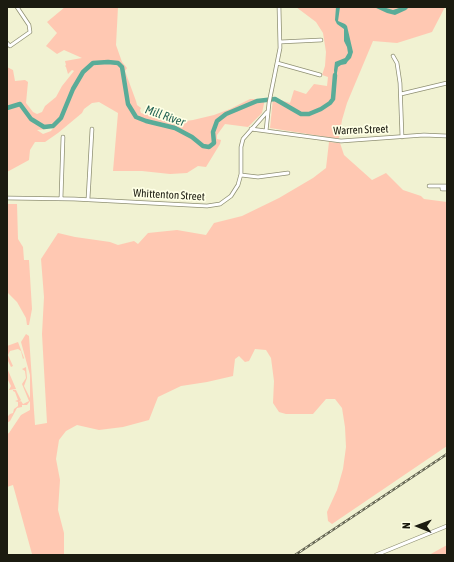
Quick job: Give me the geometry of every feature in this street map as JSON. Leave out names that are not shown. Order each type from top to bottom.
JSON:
[{"type":"street","points":[[8,45],[29,33],[30,28],[17,7]]},
{"type":"street","name":"Whittenton Street","points":[[266,131],[267,112],[280,42],[279,7]]},
{"type":"street","points":[[280,42],[321,40]]},
{"type":"street","points":[[393,56],[398,63],[401,94],[402,136]]},
{"type":"street","points":[[277,63],[320,75]]},
{"type":"street","points":[[401,94],[447,83]]},
{"type":"street","name":"Whittenton Street","points":[[7,198],[88,199],[215,206],[224,203],[231,196],[238,185],[241,175],[242,143],[246,136],[267,112]]},
{"type":"street","points":[[88,199],[92,129]]},
{"type":"street","name":"Warren Street","points":[[252,129],[341,141],[402,136],[447,136]]},
{"type":"street","points":[[61,198],[63,137]]},
{"type":"street","points":[[241,175],[258,177],[288,173]]},
{"type":"street","points":[[429,186],[442,186],[442,189],[447,187]]},
{"type":"street","points":[[376,555],[447,526]]},
{"type":"shaded area","points":[[65,7],[118,7],[116,45],[122,62],[127,68],[125,71],[137,105],[141,108],[141,113],[173,123],[214,115],[250,99],[265,99],[262,113],[248,127],[225,124],[217,135],[217,139],[221,140],[220,144],[206,167],[198,166],[187,173],[170,174],[142,171],[113,171],[118,113],[99,102],[92,103],[58,133],[45,142],[35,142],[30,150],[29,160],[7,172],[7,67],[13,70],[15,81],[25,80],[28,82],[26,103],[33,112],[37,114],[42,112],[45,106],[56,97],[62,86],[74,71],[72,70],[68,74],[65,61],[82,58],[64,50],[57,54],[46,46],[57,33],[47,22]],"holes":[[[57,123],[51,131],[43,134],[37,130],[47,129]]]},
{"type":"shaded area","points":[[296,7],[445,7],[432,32],[397,43],[373,41],[347,103],[339,138],[333,138],[270,128],[273,98],[290,103],[294,90],[306,94],[314,84],[327,86],[328,77],[322,75],[325,66],[326,52],[323,33],[316,22]]},
{"type":"shaded area","points":[[329,142],[340,143],[344,155],[372,180],[386,173],[403,190],[421,196],[424,199],[447,202],[447,446],[332,524],[328,521],[327,512],[337,490],[343,469],[346,447],[342,408],[335,399],[326,399],[313,414],[286,414],[279,412],[273,403],[274,381],[271,358],[266,350],[255,349],[249,361],[245,362],[239,356],[235,359],[233,376],[181,386],[158,397],[149,420],[123,427],[99,430],[77,425],[66,431],[59,440],[56,459],[60,480],[58,510],[64,533],[64,555],[32,554],[13,485],[7,487],[7,434],[21,415],[30,410],[30,401],[27,405],[22,405],[22,407],[17,408],[10,421],[7,423],[7,417],[13,413],[14,409],[18,406],[18,402],[15,401],[18,400],[13,390],[16,390],[21,400],[19,402],[21,401],[23,404],[29,401],[22,384],[26,378],[25,371],[22,369],[26,367],[27,378],[24,386],[30,398],[30,375],[21,342],[26,334],[29,336],[35,425],[47,423],[42,334],[44,297],[41,259],[58,233],[110,242],[118,245],[134,241],[138,244],[148,233],[177,230],[206,235],[214,223],[242,216],[279,198],[313,178],[326,168]]},
{"type":"shaded area","points":[[7,204],[17,204],[18,239],[23,247],[24,260],[29,260],[32,309],[29,325],[27,325],[26,318],[17,302],[7,292]]},
{"type":"shaded area","points":[[18,342],[24,358],[23,359],[21,351],[18,349],[10,351],[8,355],[13,366],[11,367],[7,359],[7,346]]},
{"type":"shaded area","points":[[7,368],[16,389],[9,390],[11,386],[7,378]]},
{"type":"shaded area","points":[[447,545],[447,555],[429,555]]},
{"type":"water","points":[[336,7],[340,7],[338,21],[347,26],[353,52],[351,58],[346,64],[338,67],[335,84],[335,62],[345,58],[348,53],[344,41],[344,29],[337,24],[335,20]]},
{"type":"water","points":[[374,7],[383,7],[393,10],[402,7],[409,7],[395,15]]},
{"type":"waterway","name":"Mill River","points":[[7,108],[20,104],[31,119],[44,127],[53,126],[61,118],[73,89],[83,72],[93,63],[118,63],[122,67],[128,104],[136,117],[175,128],[192,137],[203,146],[209,147],[214,143],[213,132],[217,121],[226,114],[257,101],[275,99],[301,114],[309,114],[321,109],[333,99],[335,75]]},
{"type":"railway","points":[[295,555],[447,454]]}]
